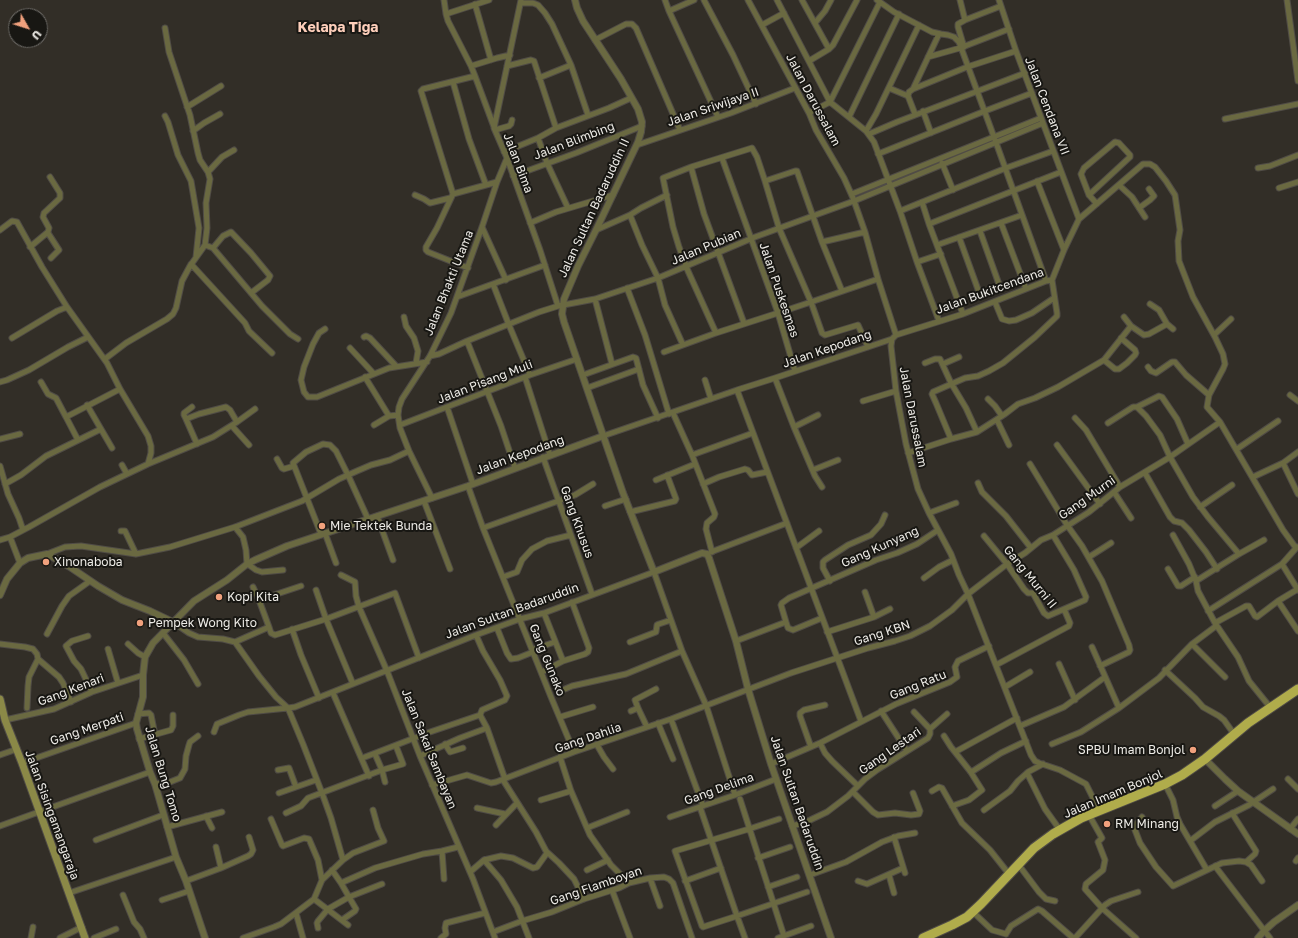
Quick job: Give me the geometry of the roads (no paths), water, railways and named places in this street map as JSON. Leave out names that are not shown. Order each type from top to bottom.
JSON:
[{"type":"highway","name":"Jalan Imam Bonjol","points":[[923,938],[952,926],[973,912],[1034,848],[1060,830],[1099,810],[1165,784],[1182,775],[1205,759],[1234,734],[1270,707],[1298,689]]},
{"type":"main road","name":"Jalan Sisingamangaraja","points":[[0,699],[6,720],[85,938]]},
{"type":"street","points":[[444,0],[448,21],[471,66],[495,129],[509,126],[512,124],[512,120]]},
{"type":"street","points":[[446,14],[489,0]]},
{"type":"street","points":[[575,0],[583,21],[632,98],[641,115],[642,126]]},
{"type":"street","points":[[665,0],[718,117]]},
{"type":"street","points":[[669,11],[694,0]]},
{"type":"street","points":[[704,0],[734,55],[756,104]]},
{"type":"street","name":"Jalan Darussalam","points":[[748,0],[809,113],[816,130],[852,194],[865,232],[894,337],[893,367],[896,391],[908,454],[918,489],[968,594],[1031,755],[1035,761],[1060,770],[1086,784],[1099,810]]},
{"type":"street","points":[[777,0],[830,102],[867,132],[874,142],[940,321]]},
{"type":"street","points":[[803,0],[829,49]]},
{"type":"street","points":[[815,23],[825,11],[831,0]]},
{"type":"street","points":[[809,61],[833,45],[857,0]]},
{"type":"street","points":[[960,0],[965,20]]},
{"type":"street","name":"Jalan Cendana VII","points":[[999,0],[1016,51],[1079,219]]},
{"type":"street","points":[[1287,0],[1298,81]]},
{"type":"street","points":[[809,113],[830,102],[879,1],[919,25],[939,34],[948,35],[954,38],[962,47]]},
{"type":"street","points":[[521,2],[538,5],[552,24],[571,65],[588,115]]},
{"type":"street","name":"Jalan Bima","points":[[521,2],[495,129],[507,158],[560,306]]},
{"type":"street","points":[[475,4],[491,60]]},
{"type":"street","points":[[951,439],[932,394],[935,390],[965,378],[978,376],[1003,363],[1035,337],[1056,316],[1054,298],[1049,281],[1022,215],[1006,168],[976,90],[962,47],[958,27],[958,24],[965,20],[1001,6]]},
{"type":"street","points":[[762,25],[784,14]]},
{"type":"street","points":[[848,117],[899,14]]},
{"type":"street","points":[[595,40],[626,24],[632,24],[636,28],[680,130]]},
{"type":"street","points":[[867,132],[919,25]]},
{"type":"street","points":[[105,360],[126,343],[173,314],[176,308],[182,281],[191,264],[205,245],[207,228],[206,203],[210,183],[208,172],[200,160],[187,107],[169,52],[165,28]]},
{"type":"street","points":[[928,57],[962,47],[1009,29]]},
{"type":"street","points":[[913,89],[939,34]]},
{"type":"street","points":[[908,96],[909,92],[913,89],[968,67],[1016,51]]},
{"type":"street","points":[[471,66],[510,55]]},
{"type":"street","points":[[507,66],[533,60],[556,128]]},
{"type":"street","points":[[540,78],[571,65]]},
{"type":"street","points":[[867,132],[1024,72]]},
{"type":"street","points":[[468,268],[426,250],[426,247],[452,196],[421,91],[423,89],[475,76]]},
{"type":"street","points":[[452,82],[469,139],[486,185]]},
{"type":"street","points":[[187,107],[221,86]]},
{"type":"street","name":"Jalan Sriwijaya II","points":[[637,144],[756,104],[795,88]]},
{"type":"street","points":[[889,88],[908,96],[915,114]]},
{"type":"street","points":[[878,154],[932,133],[984,110],[1032,93]]},
{"type":"street","points":[[504,152],[538,138],[556,128],[632,98]]},
{"type":"street","points":[[1225,119],[1298,104]]},
{"type":"street","points":[[924,111],[932,133]]},
{"type":"street","points":[[193,131],[220,114]]},
{"type":"street","points":[[165,116],[180,160],[190,181],[199,228],[196,257]]},
{"type":"street","points":[[852,194],[941,158],[995,140],[1042,121]]},
{"type":"street","name":"Jalan Sultan Badaruddin II","points":[[642,126],[637,144],[560,306],[564,322],[603,436],[630,512],[654,572]]},
{"type":"street","name":"Jalan Blimbing","points":[[513,176],[642,126]]},
{"type":"street","points":[[538,138],[547,163],[568,208]]},
{"type":"street","name":"Jalan Pubian","points":[[430,356],[439,354],[539,312],[595,299],[658,278],[751,239],[891,186],[995,140]]},
{"type":"street","points":[[1089,194],[1130,158],[1130,155],[1119,143],[1115,142],[1084,168],[1080,174],[1089,194],[1097,204]]},
{"type":"street","points":[[716,333],[679,247],[663,181],[664,177],[691,166],[722,158],[747,148],[752,148],[757,157],[779,228],[811,302],[822,333],[825,335],[858,325],[868,347]]},
{"type":"street","points":[[208,172],[222,157],[234,150]]},
{"type":"street","points":[[900,211],[1006,168],[1053,151]]},
{"type":"street","points":[[1258,168],[1270,166],[1298,155]]},
{"type":"street","name":"Jalan Bhakti Utama","points":[[432,498],[409,451],[400,425],[398,414],[399,407],[402,399],[427,362],[457,297],[497,182],[507,158]]},
{"type":"street","name":"Jalan Puskesmas","points":[[722,158],[778,313],[795,371]]},
{"type":"street","points":[[941,158],[953,190]]},
{"type":"street","name":"Jalan Bukitcendana","points":[[894,337],[963,314],[1049,281],[1079,219],[1143,164],[1150,164],[1155,167],[1175,195],[1180,230],[1178,241],[1179,262],[1193,297],[1214,335]]},
{"type":"street","points":[[691,166],[704,214],[744,323]]},
{"type":"street","points":[[765,181],[796,170],[813,214],[812,216],[842,291]]},
{"type":"street","points":[[929,224],[1061,172]]},
{"type":"street","points":[[50,177],[60,196],[59,200],[44,213],[44,219],[49,228],[48,233],[59,249],[51,258]]},
{"type":"street","points":[[1037,181],[1064,250]]},
{"type":"street","points":[[415,195],[424,198],[430,203],[497,182]]},
{"type":"street","points":[[1279,188],[1298,182]]},
{"type":"street","points":[[1120,185],[1132,197],[1145,217]]},
{"type":"street","points":[[1139,208],[1154,196],[1149,189]]},
{"type":"street","points":[[530,223],[568,208],[613,195]]},
{"type":"street","points":[[596,230],[630,215],[667,195]]},
{"type":"street","points":[[922,202],[963,314]]},
{"type":"street","points":[[630,215],[658,278],[665,305],[683,345]]},
{"type":"street","points":[[937,245],[1022,215]]},
{"type":"street","points":[[0,230],[12,221],[17,222],[30,247],[67,307],[105,360],[120,389],[148,436],[151,446],[148,464]]},
{"type":"street","points":[[1001,223],[1026,289]]},
{"type":"street","points":[[482,227],[506,280]]},
{"type":"street","points":[[980,231],[1000,287]]},
{"type":"street","points":[[213,248],[223,236],[231,232],[251,253],[270,276],[268,280],[251,293]]},
{"type":"street","points":[[822,242],[865,232]]},
{"type":"street","points":[[30,247],[48,233]]},
{"type":"street","points":[[959,237],[980,295]]},
{"type":"street","points":[[205,245],[213,248],[262,306],[290,334],[298,339]]},
{"type":"street","points":[[917,262],[941,254]]},
{"type":"street","points":[[191,264],[245,323],[249,331],[272,353]]},
{"type":"street","points":[[457,297],[545,265]]},
{"type":"street","points":[[664,352],[744,323],[878,279]]},
{"type":"street","points":[[493,284],[530,375]]},
{"type":"street","points":[[627,288],[645,335],[671,413],[692,455],[715,516],[706,524],[710,553],[787,523]]},
{"type":"street","points":[[995,302],[1002,319],[1008,321],[1016,320],[1032,313],[1054,298]]},
{"type":"street","points":[[595,299],[612,364]]},
{"type":"street","points":[[1150,304],[1159,310],[1167,324],[1172,329]]},
{"type":"street","points":[[12,338],[57,311],[67,307]]},
{"type":"street","points":[[404,317],[406,326],[414,338],[418,351],[416,363]]},
{"type":"street","points":[[1124,317],[1131,326],[1144,335],[1149,334],[1167,324]]},
{"type":"street","points":[[1208,611],[1282,564],[1297,547],[1283,530],[1220,422],[1207,407],[1209,394],[1224,369],[1225,364],[1214,335],[1231,320]]},
{"type":"street","points":[[908,454],[951,439],[977,432],[997,420],[1018,404],[1040,396],[1058,387],[1104,360],[1131,326]]},
{"type":"street","points":[[325,329],[319,333],[304,367],[301,380],[305,394],[310,398],[317,397],[396,366],[427,362]]},
{"type":"street","points":[[364,337],[366,336],[370,338],[396,366]]},
{"type":"street","points":[[0,382],[8,380],[29,370],[88,337]]},
{"type":"street","name":"Jalan Kepodang","points":[[173,622],[194,601],[227,580],[247,564],[287,546],[471,485],[603,436],[894,337]]},
{"type":"street","points":[[1104,360],[1115,369],[1119,369],[1135,355],[1135,350],[1121,338]]},
{"type":"street","points":[[467,341],[488,392],[515,468]]},
{"type":"street","points":[[350,348],[374,374]]},
{"type":"street","points":[[583,375],[633,357],[636,358],[644,385],[658,418]]},
{"type":"street","points":[[942,364],[959,357]]},
{"type":"street","points":[[925,363],[939,358],[977,432]]},
{"type":"street","name":"Jalan Pisang Muli","points":[[400,425],[530,375],[577,359]]},
{"type":"street","points":[[1148,367],[1151,371],[1156,373],[1172,362],[1175,362],[1209,394]]},
{"type":"street","points":[[587,388],[639,369]]},
{"type":"street","points":[[365,377],[389,416]]},
{"type":"street","points":[[525,378],[550,455]]},
{"type":"street","points":[[775,378],[815,476],[822,487]]},
{"type":"street","points":[[705,380],[712,399]]},
{"type":"street","points":[[41,382],[48,394],[56,398],[78,440]]},
{"type":"street","points":[[66,417],[120,389]]},
{"type":"street","points":[[737,390],[861,722]]},
{"type":"street","points":[[863,401],[896,391]]},
{"type":"street","points":[[1290,395],[1298,402]]},
{"type":"street","points":[[1108,423],[1129,409],[1133,407],[1137,408],[1159,396],[1162,397],[1177,419],[1188,444]]},
{"type":"street","points":[[988,400],[995,406],[1002,416]]},
{"type":"street","points":[[87,405],[112,448]]},
{"type":"street","points":[[192,407],[184,413],[184,415],[197,444]]},
{"type":"street","points":[[186,419],[226,407],[229,409],[237,422]]},
{"type":"street","name":"Gang Gunako","points":[[448,407],[483,528],[534,650],[574,752]]},
{"type":"street","points":[[1137,408],[1146,416],[1160,435],[1170,457],[1200,507],[1239,554]]},
{"type":"street","points":[[0,540],[10,537],[127,474],[213,437],[232,426],[255,409]]},
{"type":"street","points":[[374,425],[389,416],[398,414]]},
{"type":"street","points":[[794,427],[818,415]]},
{"type":"street","points":[[1075,418],[1086,430],[1120,487]]},
{"type":"street","points":[[997,420],[1009,445]]},
{"type":"street","points":[[1237,449],[1278,421]]},
{"type":"street","name":"Gang Murni","points":[[968,594],[1007,564],[1042,540],[1053,535],[1100,504],[1120,487],[1170,457],[1220,422]]},
{"type":"street","points":[[232,426],[249,444]]},
{"type":"street","points":[[5,484],[21,475],[46,456],[101,429]]},
{"type":"street","points":[[692,455],[753,433]]},
{"type":"street","points":[[0,438],[20,434]]},
{"type":"street","points":[[336,563],[307,498],[294,466],[294,461],[306,452],[323,444],[330,445],[336,451],[368,519]]},
{"type":"street","points":[[1057,445],[1100,504]]},
{"type":"street","points":[[0,594],[7,579],[20,563],[28,558],[47,554],[65,547],[81,546],[136,554],[170,547],[235,527],[307,498],[348,475],[371,465],[390,460],[409,451]]},
{"type":"street","points":[[1253,477],[1283,463],[1298,452]]},
{"type":"street","name":"Gang Khusus","points":[[543,457],[592,594]]},
{"type":"street","points":[[277,459],[284,469],[294,466]]},
{"type":"street","points":[[813,470],[838,460]]},
{"type":"street","points":[[1283,463],[1298,494]]},
{"type":"street","points":[[656,480],[695,464]]},
{"type":"street","points":[[1030,464],[1067,525],[1089,557],[1105,587],[1130,648],[1129,652],[1100,666]]},
{"type":"street","points":[[0,466],[8,494],[23,530]]},
{"type":"street","points":[[122,466],[127,474]]},
{"type":"street","points":[[703,484],[719,477],[745,469],[752,475],[767,472]]},
{"type":"street","points":[[1145,473],[1170,517],[1174,521],[1182,523],[1189,530],[1217,569]]},
{"type":"street","points":[[630,512],[675,501],[676,499],[667,475]]},
{"type":"street","points":[[978,483],[982,492],[1006,516],[1031,548]]},
{"type":"street","points":[[483,528],[575,495],[593,484]]},
{"type":"street","points":[[1200,507],[1232,485]]},
{"type":"street","points":[[1114,492],[1131,518]]},
{"type":"street","points":[[605,506],[626,499]]},
{"type":"street","points":[[424,501],[450,569]]},
{"type":"street","points":[[929,513],[956,503]]},
{"type":"street","name":"Gang Kunyang","points":[[830,581],[823,568],[823,562],[848,545],[871,535],[881,524],[885,515]]},
{"type":"street","points":[[377,516],[393,560]]},
{"type":"street","points":[[235,527],[243,537],[247,564],[262,572],[283,570]]},
{"type":"street","name":"Gang Kunyang","points":[[786,622],[781,607],[782,603],[789,598],[876,560],[918,544],[938,530]]},
{"type":"street","points":[[121,531],[125,531],[136,554]]},
{"type":"street","points":[[796,548],[819,531]]},
{"type":"street","points":[[503,577],[517,572],[522,560],[532,549],[547,541],[571,535]]},
{"type":"street","points":[[996,665],[1068,626],[1070,623],[1064,609],[1085,600],[1086,596],[1074,570],[1053,535]]},
{"type":"street","points":[[1173,535],[1196,579],[1198,591],[1215,625],[1238,657],[1249,681],[1270,707]]},
{"type":"street","name":"Gang Murni II","points":[[984,536],[1007,564],[1024,589],[1028,593],[1033,593],[1046,615],[1051,616],[1064,609]]},
{"type":"street","points":[[10,537],[20,563]]},
{"type":"street","points":[[1168,569],[1178,586],[1181,586],[1217,569],[1239,554],[1264,540]]},
{"type":"street","points":[[1089,557],[1112,543]]},
{"type":"street","name":"Jalan Sultan Badaruddin","points":[[214,732],[217,724],[239,715],[248,712],[296,707],[476,634],[572,602],[702,553],[710,553],[709,558],[736,641],[748,689],[771,764],[831,938]]},
{"type":"street","points":[[47,554],[122,600],[173,622],[189,633],[198,637],[223,639],[235,642],[268,628]]},
{"type":"street","points":[[924,578],[939,567],[953,560]]},
{"type":"street","points":[[1052,744],[1081,732],[1119,708],[1159,678],[1165,670],[1192,644],[1215,625],[1246,606],[1248,606],[1257,617],[1278,601],[1298,589],[1282,564]]},
{"type":"street","points":[[654,572],[682,651],[706,705],[749,829],[784,937],[811,926]]},
{"type":"street","name":"Jalan Sakai Sambayan","points":[[341,575],[355,582],[356,596],[359,607],[369,633],[387,670],[420,756],[470,872],[495,938]]},
{"type":"street","points":[[47,634],[69,596],[90,581]]},
{"type":"street","points":[[259,600],[300,586]]},
{"type":"street","points":[[254,587],[268,628],[274,635],[326,619],[394,593],[396,594],[419,658]]},
{"type":"street","points":[[316,590],[326,619],[353,684]]},
{"type":"street","points":[[865,592],[874,617]]},
{"type":"street","name":"Gang KBN","points":[[748,689],[791,673],[868,648],[895,641],[930,626],[952,610],[968,594]]},
{"type":"street","points":[[1278,601],[1298,631]]},
{"type":"street","points":[[544,671],[563,661],[588,652],[589,648],[572,602]]},
{"type":"street","points":[[827,632],[874,617],[890,609]]},
{"type":"street","points":[[544,612],[563,661]]},
{"type":"street","points":[[736,641],[786,622],[788,628],[793,630],[822,618]]},
{"type":"street","points":[[630,642],[656,632],[657,625],[671,620]]},
{"type":"street","points":[[128,644],[138,653],[145,656],[149,649],[173,622]]},
{"type":"street","points":[[497,628],[511,659],[518,658],[555,642]]},
{"type":"street","points":[[292,629],[319,698]]},
{"type":"street","points":[[163,633],[184,660],[198,684]]},
{"type":"street","points":[[365,757],[480,715],[482,710],[505,700],[507,696],[500,680],[483,651],[476,634]]},
{"type":"street","points":[[88,636],[72,640],[66,646],[74,661],[81,669],[92,692]]},
{"type":"street","points":[[235,642],[259,676],[276,697],[288,708],[322,793],[343,860]]},
{"type":"street","points":[[0,644],[25,646],[33,650],[37,654],[38,659],[47,665],[59,677],[71,702]]},
{"type":"street","points":[[1192,644],[1212,666],[1225,677]]},
{"type":"street","name":"Gang Ratu","points":[[882,711],[954,680],[957,675],[955,667],[957,662],[989,646]]},
{"type":"street","points":[[1092,647],[1119,708]]},
{"type":"street","points":[[108,649],[118,683]]},
{"type":"street","points":[[565,689],[572,686],[626,674],[682,651]]},
{"type":"street","name":"Jalan Bung Tomo","points":[[145,656],[143,697],[136,723],[139,738],[155,784],[176,857],[186,881],[205,938]]},
{"type":"street","points":[[27,708],[29,677],[38,659]]},
{"type":"street","points":[[1059,664],[1075,700]]},
{"type":"street","points":[[1165,670],[1203,707],[1224,720],[1234,734]]},
{"type":"street","points":[[1005,687],[1030,672]]},
{"type":"street","name":"Gang Kenari","points":[[6,720],[48,711],[92,692],[143,675]]},
{"type":"street","points":[[1020,726],[1064,707],[1105,677]]},
{"type":"street","points":[[647,727],[635,700],[656,689]]},
{"type":"street","name":"Gang Dahlia","points":[[432,785],[467,775],[491,782],[504,780],[560,757],[658,724],[748,689]]},
{"type":"street","points":[[333,693],[369,776]]},
{"type":"street","points":[[811,747],[800,713],[804,710],[824,705]]},
{"type":"street","points":[[560,717],[593,707]]},
{"type":"street","points":[[631,711],[638,708]]},
{"type":"street","points":[[771,764],[820,743],[882,711],[907,751]]},
{"type":"street","points":[[914,712],[930,729]]},
{"type":"street","points":[[138,714],[150,713],[155,735]]},
{"type":"street","name":"Gang Lestari","points":[[792,826],[806,822],[827,812],[853,792],[877,770],[930,736],[930,729],[947,714]]},
{"type":"street","points":[[139,738],[170,730],[173,726],[172,715]]},
{"type":"street","points":[[480,715],[488,728],[504,780],[547,853],[574,879],[584,899]]},
{"type":"street","points":[[956,752],[1017,718]]},
{"type":"street","points":[[671,719],[745,938]]},
{"type":"street","name":"Gang Merpati","points":[[22,763],[136,723]]},
{"type":"street","points":[[658,724],[673,759]]},
{"type":"street","points":[[420,756],[474,732],[488,728]]},
{"type":"street","points":[[155,784],[170,782],[180,778],[184,774],[186,756],[190,742],[198,736]]},
{"type":"street","points":[[944,736],[982,790],[969,800],[952,806]]},
{"type":"street","points":[[970,771],[973,771],[1001,753],[1026,740]]},
{"type":"street","name":"Gang Lestari","points":[[820,743],[825,753],[832,761],[858,786]]},
{"type":"street","points":[[445,744],[450,752],[463,748]]},
{"type":"street","points":[[597,745],[613,769]]},
{"type":"street","points":[[286,813],[302,806],[308,798],[382,770],[403,764],[396,746]]},
{"type":"street","points":[[0,755],[17,749]]},
{"type":"street","points":[[375,754],[382,770],[385,782]]},
{"type":"street","points":[[560,757],[571,791],[587,828],[608,860],[629,883]]},
{"type":"street","points":[[1205,759],[1238,791],[1298,834]]},
{"type":"street","points":[[984,810],[1010,791],[1018,781],[1043,764]]},
{"type":"street","points":[[278,770],[289,768],[296,787]]},
{"type":"street","points":[[0,826],[150,772]]},
{"type":"street","points":[[1027,774],[1037,796],[1060,830]]},
{"type":"street","name":"Gang Delima","points":[[670,817],[738,797],[776,779]]},
{"type":"street","points":[[1288,779],[1298,789]]},
{"type":"street","points":[[279,793],[316,780]]},
{"type":"street","points":[[1293,784],[1298,780]]},
{"type":"street","points":[[1165,784],[1173,800],[1177,818],[1207,870]]},
{"type":"street","points":[[932,792],[939,786],[941,787],[962,823],[990,850],[1009,874]]},
{"type":"street","points":[[1190,841],[1215,822],[1255,802],[1273,789]]},
{"type":"street","points":[[541,800],[571,791]]},
{"type":"street","points":[[1215,806],[1238,791]]},
{"type":"street","name":"Gang Lestari","points":[[853,792],[878,815],[896,813],[911,815],[919,814],[920,811],[913,793]]},
{"type":"street","points":[[496,825],[517,803]]},
{"type":"street","points":[[477,808],[505,814]]},
{"type":"street","points":[[243,938],[286,921],[314,899],[322,880],[343,860],[353,854],[384,841],[378,828],[373,810]]},
{"type":"street","points":[[168,827],[222,812]]},
{"type":"street","points":[[587,828],[627,812]]},
{"type":"street","points":[[1232,813],[1256,851],[1255,854],[1246,862]]},
{"type":"street","points":[[96,840],[163,815]]},
{"type":"street","points":[[1089,815],[1102,837],[1098,842],[1105,860],[1103,870],[1086,884],[1085,888],[1091,897],[1129,936],[1136,938]]},
{"type":"street","points":[[206,816],[212,828]]},
{"type":"street","points":[[1142,816],[1137,823],[1135,830],[1140,843],[1156,868],[1171,885],[1176,886],[1222,863],[1238,861],[1246,862],[1251,865],[1262,881]]},
{"type":"street","points":[[271,819],[282,845],[284,846],[304,838],[309,839],[318,860],[322,880]]},
{"type":"street","points":[[779,819],[675,851],[702,926],[738,916],[807,892]]},
{"type":"street","points":[[1290,829],[1298,819]]},
{"type":"street","points":[[810,875],[846,862],[894,837],[915,833]]},
{"type":"street","points":[[186,881],[221,868],[251,854],[252,850],[250,837]]},
{"type":"street","points":[[858,881],[867,884],[888,875],[904,871],[894,837]]},
{"type":"street","points":[[216,847],[221,868]]},
{"type":"street","points":[[340,883],[375,868],[423,854],[458,847]]},
{"type":"street","points":[[758,858],[790,847]]},
{"type":"street","points":[[442,851],[444,879]]},
{"type":"street","points":[[470,872],[484,860],[494,856],[513,858],[533,868],[537,867],[547,853]]},
{"type":"street","points":[[69,893],[176,857]]},
{"type":"street","points":[[484,860],[501,880],[517,907],[529,938]]},
{"type":"street","points":[[587,870],[608,860]]},
{"type":"street","points":[[1018,864],[1038,892],[1046,899],[1055,901]]},
{"type":"street","points":[[1215,866],[1270,938]]},
{"type":"street","points":[[685,881],[721,868]]},
{"type":"street","points":[[332,870],[356,909],[342,920]]},
{"type":"street","points":[[888,875],[894,893]]},
{"type":"street","name":"Gang Flamboyan","points":[[493,932],[619,888],[629,883],[650,878],[667,877],[671,881],[692,938]]},
{"type":"street","points":[[768,887],[797,877]]},
{"type":"street","points":[[650,878],[660,906]]},
{"type":"street","points":[[318,928],[318,921],[328,909],[349,897],[382,884]]},
{"type":"street","points":[[612,890],[630,938]]},
{"type":"street","points":[[162,900],[189,891]]},
{"type":"street","points":[[973,912],[992,930],[1008,936],[1011,926],[1039,909],[1074,938],[1102,908],[1111,901],[1138,892]]},
{"type":"street","points":[[123,895],[134,922],[140,929],[144,938]]},
{"type":"street","points":[[314,899],[348,925]]},
{"type":"street","points":[[1258,938],[1264,930],[1298,905]]},
{"type":"street","points":[[296,913],[303,938]]},
{"type":"street","points":[[441,938],[446,934],[444,928],[446,923],[485,913]]},
{"type":"street","points":[[31,938],[33,927]]},
{"type":"street","points":[[60,938],[82,928]]},
{"type":"street","points":[[94,938],[116,929]]},
{"type":"place","name":"Mie Tektek Bunda","points":[[322,526]]},
{"type":"place","name":"Xinonaboba","points":[[46,562]]},
{"type":"place","name":"Kopi Kita","points":[[219,597]]},
{"type":"place","name":"Pempek Wong Kito","points":[[140,623]]},
{"type":"place","name":"SPBU Imam Bonjol","points":[[1193,750]]},
{"type":"place","name":"RM Minang","points":[[1107,824]]},
{"type":"district","name":"Kelapa Tiga","points":[[338,28]]}]
